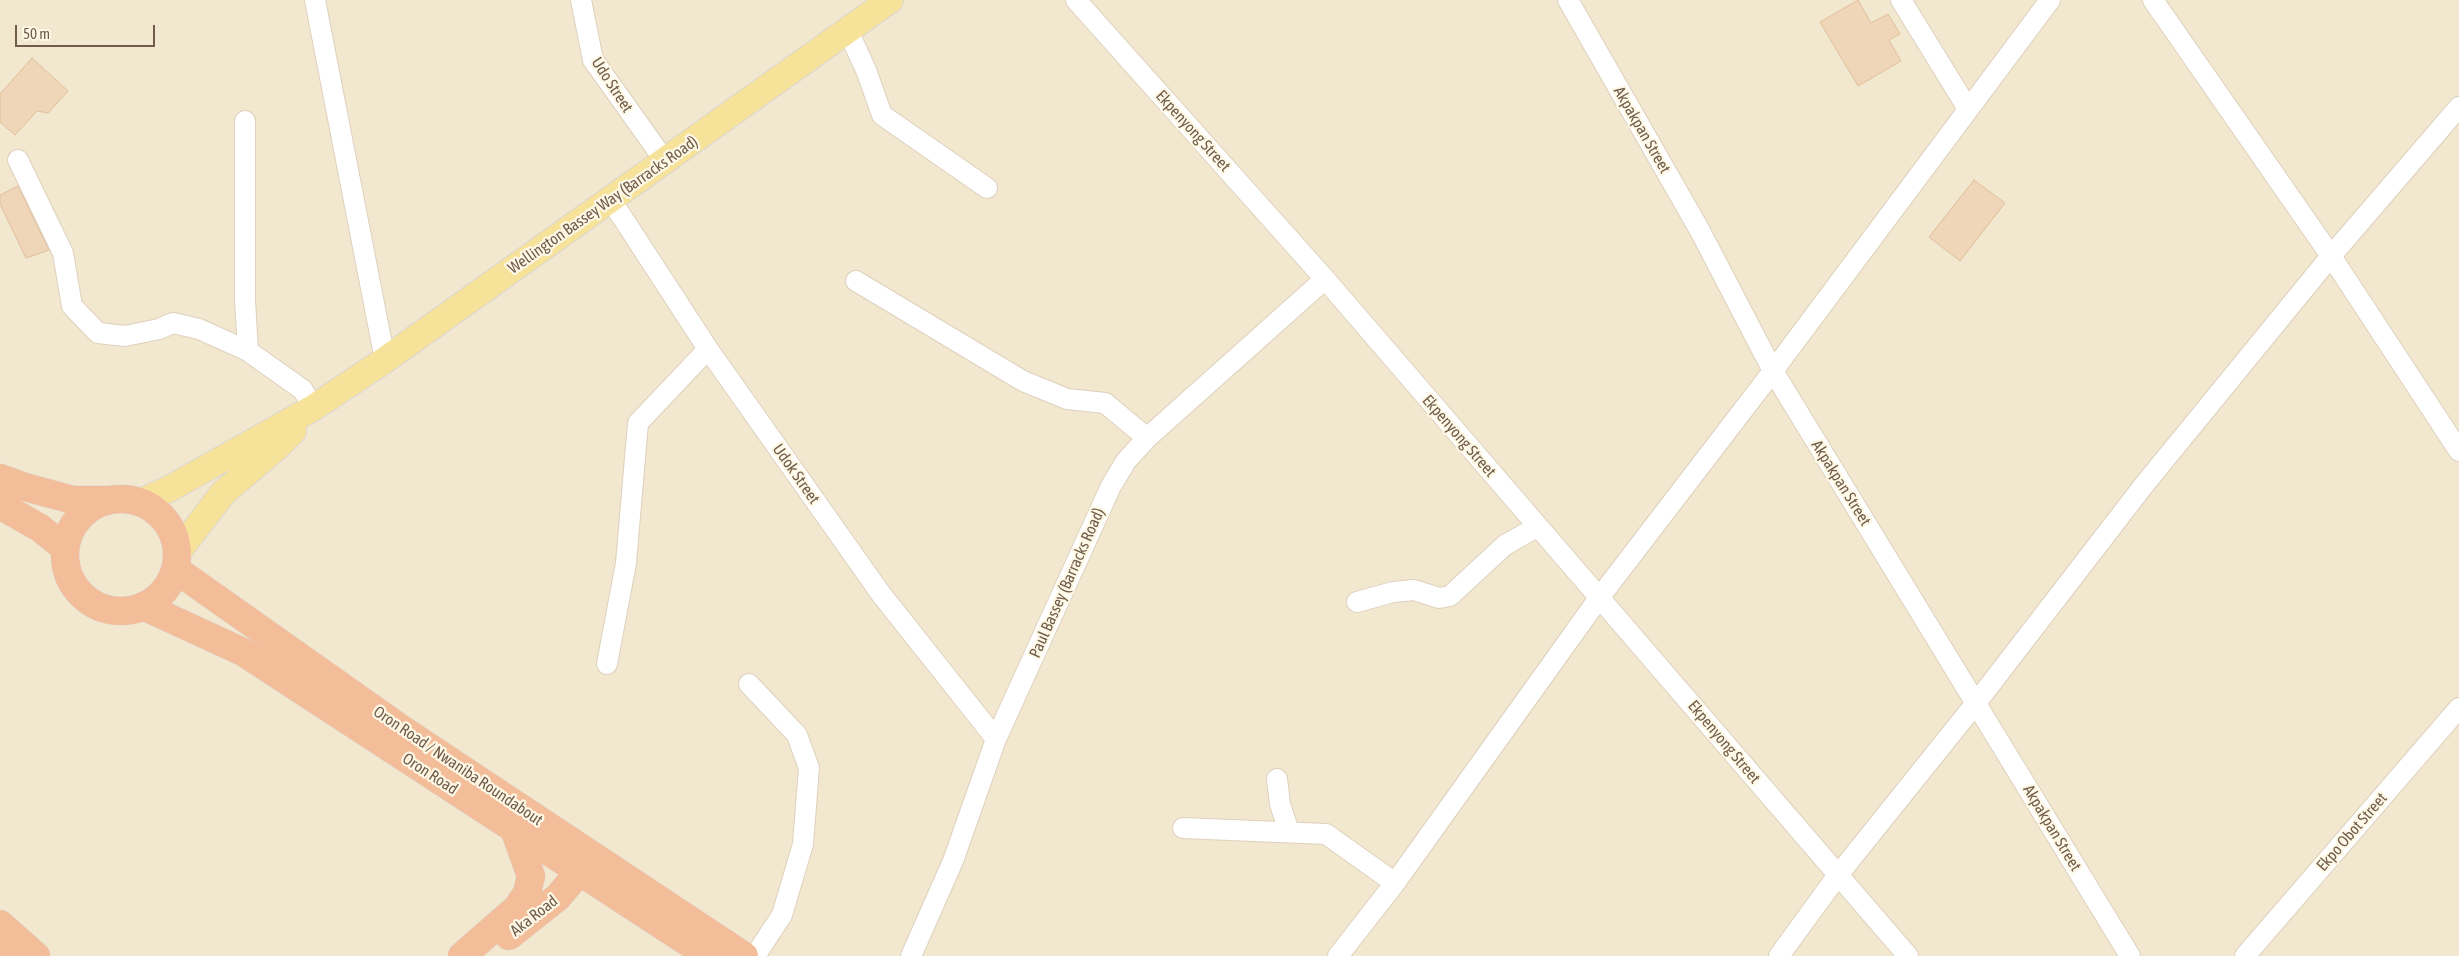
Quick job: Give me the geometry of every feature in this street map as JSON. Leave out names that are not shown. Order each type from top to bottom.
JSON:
[{"type":"highway","points":[[0,478],[73,500],[123,498],[140,502],[154,509],[166,522],[174,536],[176,561],[168,584],[157,597],[143,606],[126,610],[110,610],[94,604],[80,594],[70,580],[65,565],[64,548],[69,532],[78,518],[91,507],[106,500]]},
{"type":"highway","points":[[0,505],[40,528],[64,548]]},
{"type":"highway","name":"Oron Road / Nwaniba Roundabout","points":[[176,561],[403,730],[744,956]]},
{"type":"highway","name":"Oron Road","points":[[143,606],[243,652],[710,956]]},
{"type":"highway","points":[[462,956],[518,908],[527,893],[531,876],[514,829]]},
{"type":"highway","name":"Aka Road","points":[[485,956],[522,924],[558,897],[580,872]]},
{"type":"highway","points":[[0,924],[36,956]]},
{"type":"main road","name":"Wellington Bassey Way (Barracks Road)","points":[[314,408],[611,200],[848,32],[890,0]]},
{"type":"main road","points":[[140,502],[169,489],[314,408]]},
{"type":"main road","points":[[176,561],[223,493],[278,446],[314,408]]},
{"type":"street","points":[[315,0],[385,360]]},
{"type":"street","name":"Udo Street","points":[[581,0],[593,60],[665,161]]},
{"type":"street","name":"Ekpenyong Street","points":[[1076,0],[1325,279],[1908,956]]},
{"type":"street","name":"Akpakpan Street","points":[[1568,0],[1699,229],[1773,371],[2130,956]]},
{"type":"street","points":[[1901,0],[1968,109]]},
{"type":"street","points":[[1338,956],[1396,883],[1599,598],[1773,371],[2050,0]]},
{"type":"street","points":[[2153,0],[2331,256],[2459,451]]},
{"type":"street","points":[[848,32],[866,70],[882,115],[987,188]]},
{"type":"street","points":[[1779,956],[1838,875],[1976,703],[2144,485],[2331,256],[2459,107]]},
{"type":"street","points":[[245,121],[245,300],[248,351]]},
{"type":"street","points":[[18,160],[63,252],[72,306],[98,333],[125,336],[159,330],[173,323],[199,329],[248,351],[303,390],[314,408]]},
{"type":"street","name":"Udok Street","points":[[611,200],[708,349],[881,594],[996,738]]},
{"type":"street","name":"Paul Bassey (Barracks Road)","points":[[911,956],[953,861],[996,738],[1110,486],[1126,461],[1147,438],[1325,279]]},
{"type":"street","points":[[856,281],[1023,381],[1067,399],[1105,403],[1147,438]]},
{"type":"street","points":[[607,664],[626,563],[638,423],[708,349]]},
{"type":"street","points":[[1357,602],[1393,592],[1414,590],[1439,598],[1450,596],[1505,545],[1537,527]]},
{"type":"street","points":[[749,684],[797,735],[809,768],[800,853],[782,915],[755,956]]},
{"type":"street","name":"Ekpo Obot Street","points":[[2244,956],[2459,708]]},
{"type":"street","points":[[1277,779],[1280,804],[1289,832]]},
{"type":"street","points":[[1183,828],[1326,834],[1396,883]]},
{"type":"shaded area","points":[[0,0],[2459,0],[2459,956],[0,956]]},
{"type":"building","points":[[1858,0],[1871,23],[1888,14],[1900,34],[1889,40],[1901,61],[1858,86],[1820,22]]},
{"type":"building","points":[[32,58],[68,91],[48,113],[37,111],[15,135],[0,122],[0,94]]},
{"type":"building","points":[[1974,180],[2005,203],[1960,261],[1929,237]]},
{"type":"building","points":[[18,186],[49,250],[26,258],[0,204],[0,195]]}]
